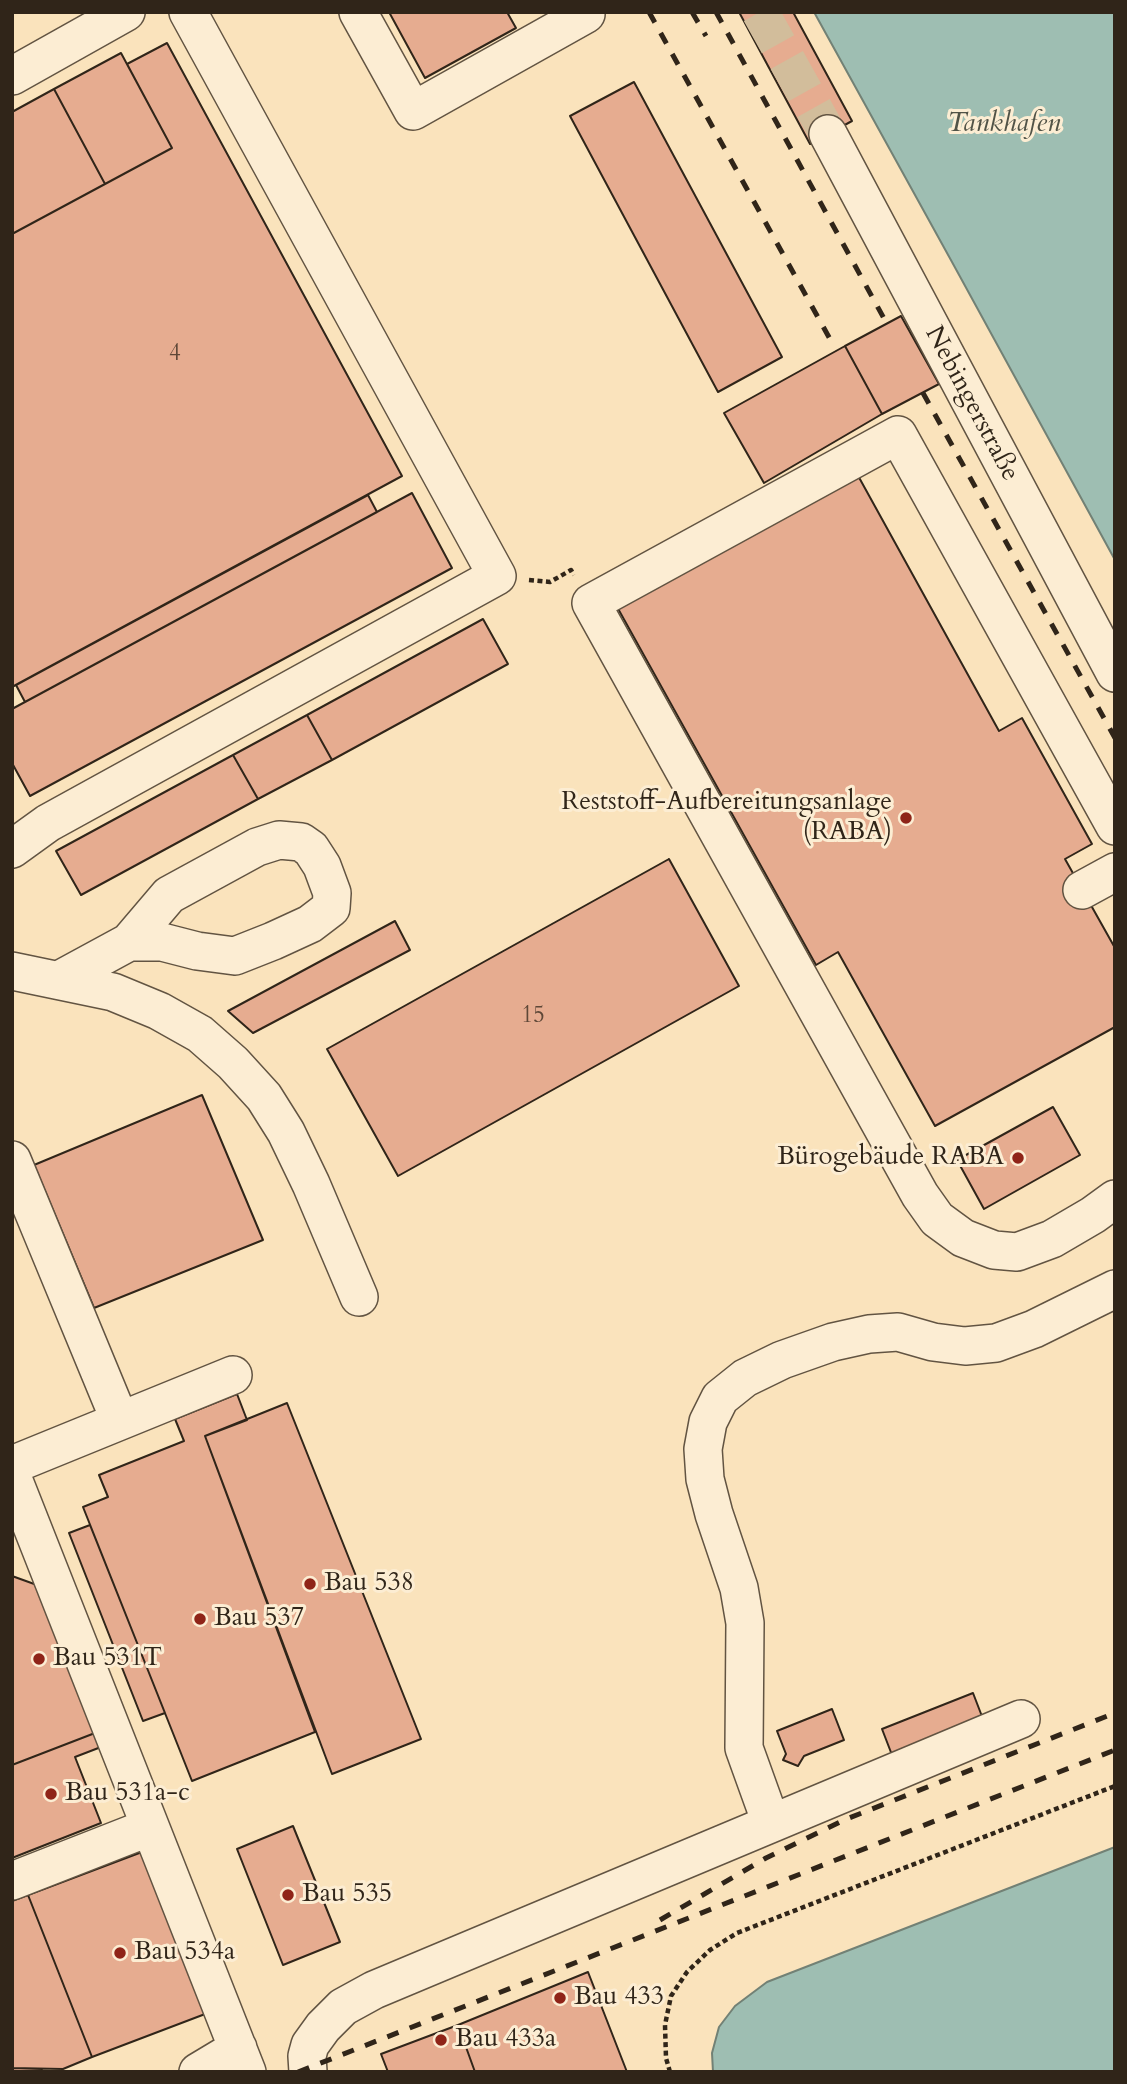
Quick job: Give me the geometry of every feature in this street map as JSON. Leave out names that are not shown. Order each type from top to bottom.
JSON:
[{"type":"street","points":[[12,76],[126,12]]},
{"type":"street","points":[[15,838],[48,823],[497,576],[188,12]]},
{"type":"street","points":[[358,12],[412,111],[586,14],[584,12]]},
{"type":"street","name":"Nebingerstraße","points":[[828,134],[1115,673]]},
{"type":"street","points":[[1115,826],[898,435],[591,603],[913,1183],[937,1219],[963,1238],[994,1250],[1017,1252],[1052,1239],[1115,1199]]},
{"type":"street","points":[[59,980],[128,942],[169,895],[257,847],[279,840],[301,842],[311,849],[322,866],[332,892],[331,908],[310,924],[235,956],[197,951],[162,942],[128,942]]},
{"type":"street","points":[[1082,890],[1115,872]]},
{"type":"street","points":[[12,971],[113,992],[159,1011],[200,1034],[233,1063],[264,1097],[286,1132],[359,1297]]},
{"type":"street","points":[[12,1160],[120,1421]]},
{"type":"street","points":[[771,1823],[744,1748],[746,1623],[739,1588],[705,1479],[703,1448],[708,1422],[720,1398],[745,1378],[782,1360],[833,1342],[869,1334],[898,1332],[933,1342],[965,1346],[996,1343],[1034,1329],[1115,1290]]},
{"type":"street","points":[[12,1465],[233,1375]]},
{"type":"street","points":[[12,1476],[21,1521],[150,1826],[243,2060],[198,2072]]},
{"type":"street","points":[[308,2072],[307,2056],[310,2045],[323,2027],[343,2007],[374,1990],[1021,1719]]},
{"type":"street","points":[[12,1881],[150,1826]]},
{"type":"path","points":[[497,576],[550,582],[571,570],[591,603]]},
{"type":"path","points":[[670,2072],[666,2058],[664,2025],[671,1996],[687,1972],[710,1950],[737,1933],[1115,1786]]},
{"type":"water","name":"Tankhafen","points":[[814,12],[1115,12],[1115,560],[952,262]]},
{"type":"water","points":[[1115,1847],[1115,2072],[713,2072],[712,2053],[719,2027],[735,2006],[767,1982]]},
{"type":"building","points":[[389,12],[507,12],[516,28],[425,78]]},
{"type":"building","points":[[739,12],[793,12],[852,121],[810,144]]},
{"type":"building","points":[[167,43],[402,476],[12,687],[12,234],[172,148],[127,64]]},
{"type":"building","points":[[121,53],[172,148],[105,184],[54,89]]},
{"type":"building","points":[[634,82],[782,357],[718,392],[570,116]]},
{"type":"building","points":[[54,89],[105,184],[12,234],[12,112]]},
{"type":"building","points":[[901,316],[939,384],[882,414],[845,346]]},
{"type":"building","points":[[845,346],[882,414],[764,483],[724,413]]},
{"type":"building","name":"Reststoff-Aufbereitungsanlage (RABA)","points":[[856,472],[999,731],[1022,718],[1092,844],[1065,859],[1115,948],[1115,1027],[935,1126],[838,952],[816,965],[616,605]]},
{"type":"building","points":[[412,493],[452,568],[30,796],[12,763],[12,709]]},
{"type":"building","points":[[368,495],[377,512],[25,702],[16,685]]},
{"type":"building","points":[[483,619],[508,664],[332,760],[307,715]]},
{"type":"building","points":[[307,715],[332,760],[258,799],[233,755]]},
{"type":"building","points":[[233,755],[258,799],[81,895],[56,851]]},
{"type":"building","points":[[669,859],[739,986],[398,1176],[327,1049]]},
{"type":"building","points":[[395,921],[410,950],[253,1033],[228,1011]]},
{"type":"building","points":[[202,1095],[263,1240],[94,1308],[34,1165]]},
{"type":"building","name":"Bürogebäude RABA","points":[[1053,1107],[1080,1155],[984,1209],[957,1160]]},
{"type":"building","name":"Bau 537","points":[[237,1394],[247,1420],[205,1436],[315,1732],[192,1781],[83,1507],[108,1497],[99,1475],[184,1441],[175,1419]]},
{"type":"building","name":"Bau 538","points":[[287,1403],[421,1739],[332,1774],[205,1436]]},
{"type":"building","points":[[90,1525],[165,1713],[143,1721],[69,1533]]},
{"type":"building","name":"Bau 531T","points":[[12,1576],[37,1585],[95,1733],[12,1765]]},
{"type":"building","points":[[973,1693],[983,1719],[892,1755],[882,1729]]},
{"type":"building","points":[[832,1709],[844,1740],[804,1756],[798,1766],[783,1760],[786,1754],[777,1731]]},
{"type":"building","name":"Bau 531a-c","points":[[95,1733],[101,1747],[75,1757],[101,1823],[12,1858],[12,1765]]},
{"type":"building","name":"Bau 535","points":[[293,1826],[340,1942],[283,1965],[237,1849]]},
{"type":"building","name":"Bau 534a","points":[[142,1852],[213,2011],[92,2057],[28,1895]]},
{"type":"building","points":[[28,1895],[92,2057],[63,2069],[12,2068],[12,1901]]},
{"type":"building","name":"Bau 433","points":[[588,1972],[627,2072],[475,2072],[458,2025]]},
{"type":"building","name":"Bau 433a","points":[[458,2025],[475,2072],[388,2072],[381,2054]]},
{"type":"building","points":[[12,2068],[42,2069],[41,2072],[12,2072]]},
{"type":"tunnel","points":[[760,12],[828,134]]},
{"type":"railway","points":[[649,12],[830,339]]},
{"type":"railway","points":[[692,12],[706,36]]},
{"type":"railway","points":[[716,12],[887,324]]},
{"type":"railway","points":[[923,393],[1115,738]]},
{"type":"railway","points":[[660,1920],[766,1858],[844,1820],[1115,1713]]},
{"type":"railway","points":[[298,2072],[1115,1750]]},
{"type":"place","name":"Reststoff-Aufbereitungsanlage (RABA)","points":[[906,818]]},
{"type":"place","name":"Bürogebäude RABA","points":[[1018,1158]]},
{"type":"place","name":"Bau 538","points":[[310,1584]]},
{"type":"place","name":"Bau 537","points":[[200,1619]]},
{"type":"place","name":"Bau 531T","points":[[39,1659]]},
{"type":"place","name":"Bau 531a-c","points":[[51,1794]]},
{"type":"place","name":"Bau 535","points":[[288,1895]]},
{"type":"place","name":"Bau 534a","points":[[120,1953]]},
{"type":"place","name":"Bau 433","points":[[560,1998]]},
{"type":"place","name":"Bau 433a","points":[[441,2040]]}]
